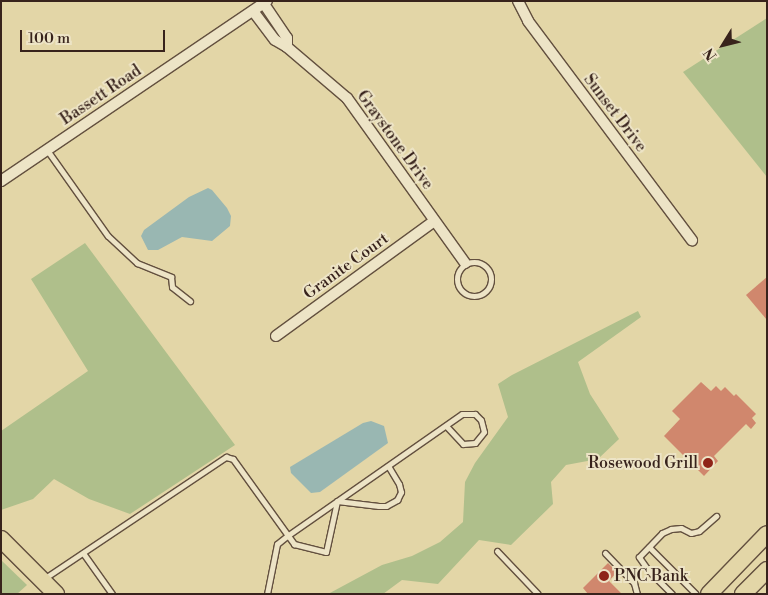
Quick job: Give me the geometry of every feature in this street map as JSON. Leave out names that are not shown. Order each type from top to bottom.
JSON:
[{"type":"main road","points":[[709,594],[767,534]]},
{"type":"main road","points":[[1,539],[56,594]]},
{"type":"main road","points":[[724,594],[767,547]]},
{"type":"main road","points":[[743,594],[767,570]]},
{"type":"street","name":"Sunset Drive","points":[[518,1],[528,21],[692,240]]},
{"type":"street","name":"Bassett Road","points":[[1,181],[265,2]]},
{"type":"street","name":"Graystone Drive","points":[[265,2],[287,38],[288,47]]},
{"type":"street","name":"Graystone Drive","points":[[253,11],[275,40],[288,47],[347,98],[465,263]]},
{"type":"street","name":"Granite Court","points":[[276,336],[434,221]]},
{"type":"lane","points":[[47,150],[108,236],[138,263],[171,277],[172,287],[190,301]]},
{"type":"lane","points":[[472,261],[482,264],[490,272],[491,280],[488,288],[482,294],[473,296],[464,293],[458,285],[459,270],[465,263],[472,261]]},
{"type":"lane","points":[[267,594],[277,544],[287,536],[446,426],[468,413],[475,414],[481,420],[484,432],[475,443],[463,444],[446,426]]},
{"type":"lane","points":[[43,580],[226,458],[233,459],[294,544],[326,552],[337,501]]},
{"type":"lane","points":[[337,501],[378,506],[392,503],[400,492],[399,484],[388,466]]},
{"type":"lane","points":[[672,594],[639,558],[662,533],[671,529],[681,528],[691,533],[699,532],[716,516]]},
{"type":"lane","points":[[649,547],[696,594]]},
{"type":"lane","points":[[497,551],[538,594]]},
{"type":"lane","points":[[605,552],[634,583],[637,594]]},
{"type":"lane","points":[[83,553],[112,594]]},
{"type":"green space","points":[[767,18],[767,177],[683,72]]},
{"type":"green space","points":[[85,243],[235,445],[130,514],[89,499],[54,479],[33,499],[1,510],[1,431],[88,371],[31,279]]},
{"type":"green space","points":[[638,311],[641,317],[578,362],[590,394],[619,439],[598,459],[566,465],[551,482],[553,504],[511,545],[479,540],[438,584],[402,580],[383,594],[328,594],[382,565],[412,556],[440,542],[463,522],[465,482],[475,463],[508,417],[498,384],[512,375]]},
{"type":"green space","points":[[1,560],[27,585],[17,594],[1,594]]},
{"type":"water","points":[[208,188],[212,190],[227,208],[231,216],[230,226],[212,241],[182,237],[158,250],[148,250],[141,236],[144,230],[189,197]]},
{"type":"water","points":[[371,421],[384,426],[388,443],[320,492],[311,493],[291,473],[290,467],[363,423]]},
{"type":"building","points":[[767,277],[767,320],[746,295]]},
{"type":"building","points":[[701,382],[711,391],[716,386],[721,391],[725,387],[734,396],[736,394],[756,414],[752,418],[756,423],[751,429],[746,424],[714,456],[718,461],[704,476],[664,436],[680,419],[672,411]]},
{"type":"building","name":"PNC Bank","points":[[608,563],[617,572],[609,581],[622,594],[588,594],[583,588]]},
{"type":"place","name":"Rosewood Grill","points":[[708,463]]},
{"type":"place","name":"PNC Bank","points":[[604,576]]}]
